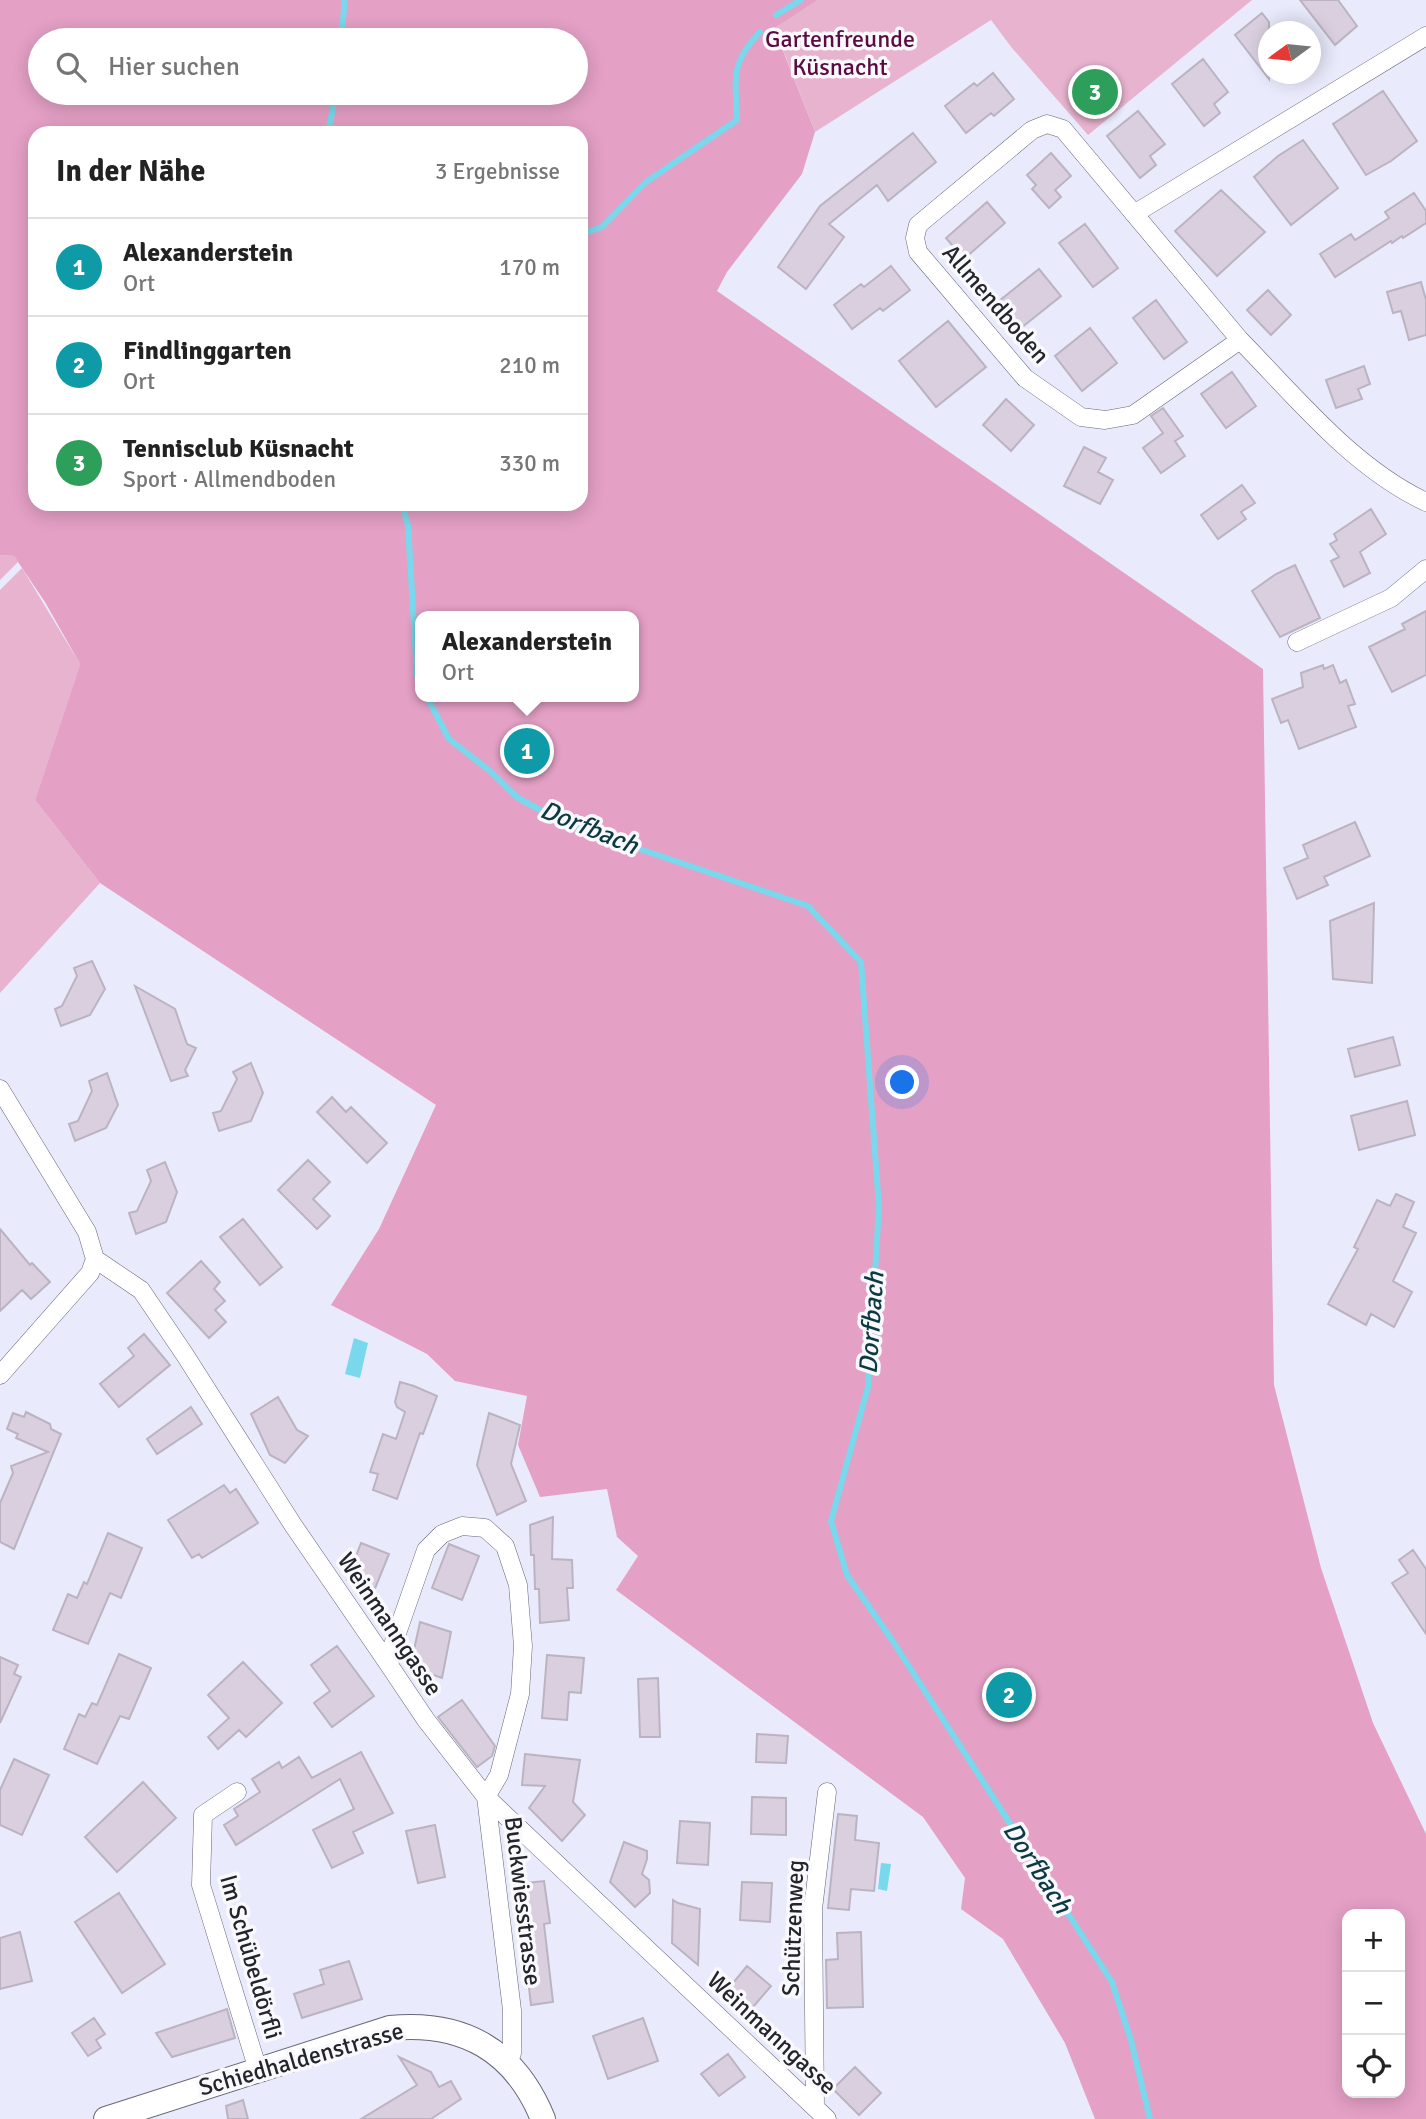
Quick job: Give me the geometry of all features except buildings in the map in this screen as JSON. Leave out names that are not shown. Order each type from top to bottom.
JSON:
[{"type":"main road","name":"Schiedhaldenstrasse","points":[[106,2119],[390,2028],[407,2026],[428,2026],[461,2035],[492,2050],[527,2085],[542,2119]]},
{"type":"street","points":[[1134,214],[1426,37]]},
{"type":"street","name":"Allmendboden","points":[[1240,340],[1133,415],[1105,421],[1081,417],[1025,378],[918,252],[915,238],[918,226],[1032,131],[1047,124],[1063,129],[1240,340],[1350,452],[1426,502]]},
{"type":"street","points":[[1297,642],[1391,598],[1426,569]]},
{"type":"street","points":[[0,1089],[87,1232],[95,1259],[90,1273],[0,1376]]},
{"type":"street","name":"Weinmanngasse","points":[[95,1259],[141,1290],[185,1354],[293,1525],[426,1720],[486,1797],[821,2113]]},
{"type":"street","name":"Buckwiesstrasse","points":[[387,1662],[426,1550],[442,1534],[462,1526],[485,1528],[505,1546],[518,1585],[523,1646],[520,1694],[499,1775],[486,1797],[512,2010],[512,2053],[508,2064]]},
{"type":"street","name":"Schützenweg","points":[[821,2113],[813,1909],[827,1792]]},
{"type":"street","name":"Im Schübeldörfli","points":[[237,1793],[202,1815],[201,1885],[258,2070]]},
{"type":"green space","name":"Gartenfreunde Küsnacht","points":[[818,0],[1252,0],[1088,135],[991,20],[815,132],[774,27]]},
{"type":"green space","points":[[0,555],[14,556],[18,562],[0,580]]},
{"type":"green space","points":[[22,568],[80,664],[35,800],[100,883],[0,993],[0,590]]},
{"type":"shaded area","points":[[0,0],[818,0],[774,28],[815,132],[802,174],[727,272],[717,291],[1263,669],[1274,1385],[1321,1568],[1373,1723],[1426,1834],[1426,2119],[1095,2119],[1065,2043],[1003,1939],[961,1909],[965,1878],[923,1817],[616,1590],[638,1556],[617,1537],[607,1489],[540,1497],[518,1445],[527,1396],[455,1381],[427,1354],[331,1305],[379,1229],[436,1105],[100,883],[35,800],[80,664],[45,602],[14,556],[0,555]]},
{"type":"water","points":[[354,1338],[368,1343],[360,1378],[345,1374]]},
{"type":"water","points":[[881,1863],[891,1864],[887,1891],[878,1889]]},
{"type":"waterway","name":"Dorfbach","points":[[342,28],[345,0]]},
{"type":"waterway","points":[[776,15],[801,0]]},
{"type":"waterway","points":[[588,232],[602,227],[646,182],[737,120],[736,73],[743,54],[760,32]]},
{"type":"waterway","name":"Dorfbach","points":[[329,126],[334,105]]},
{"type":"waterway","name":"Dorfbach","points":[[404,511],[408,525],[415,642]]},
{"type":"waterway","name":"Dorfbach","points":[[430,702],[449,739],[490,771],[518,798],[566,824],[808,906],[861,962],[879,1207],[868,1387],[831,1521],[847,1575],[892,1640],[1112,1982],[1131,2040],[1150,2119]]},
{"type":"place","name":"Tennisclub Küsnacht","points":[[1095,92]]},
{"type":"place","name":"Alexanderstein","points":[[527,751]]},
{"type":"place","name":"Findlinggarten","points":[[1009,1695]]}]
